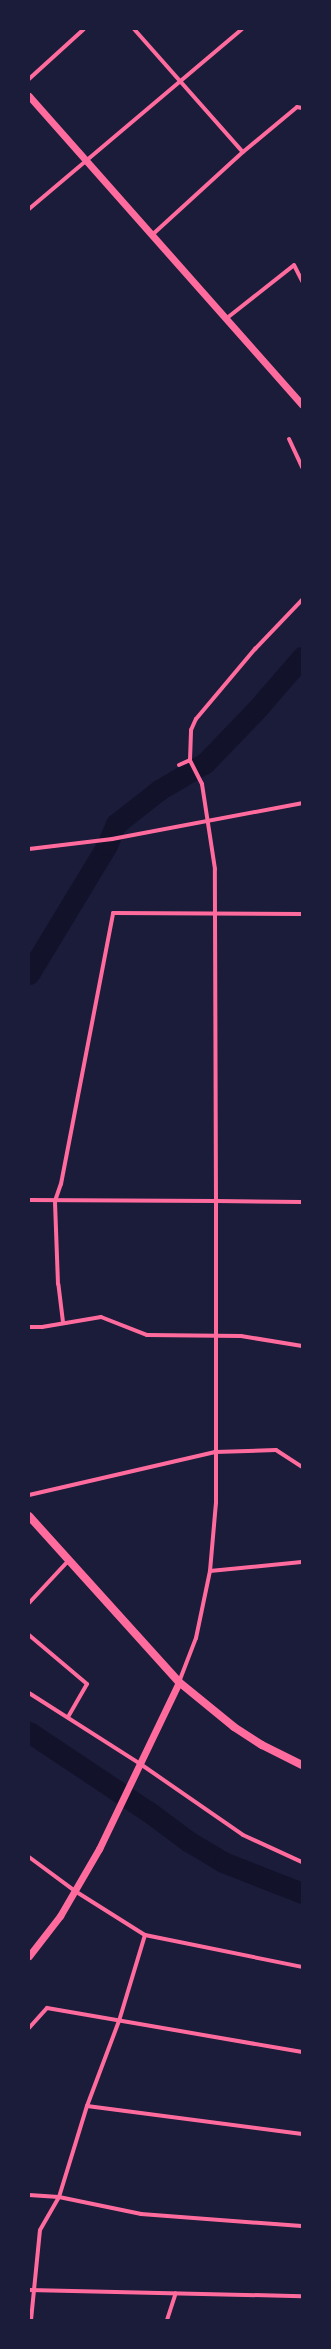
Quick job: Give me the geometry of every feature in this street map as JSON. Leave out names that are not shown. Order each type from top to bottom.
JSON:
[{"type":"main road","points":[[29,1516],[179,1682],[234,1727],[262,1745],[302,1765]]},
{"type":"street","points":[[29,79],[84,29]]},
{"type":"street","points":[[134,29],[243,152]]},
{"type":"street","points":[[29,209],[86,159],[242,29]]},
{"type":"street","points":[[29,96],[227,318],[302,405]]},
{"type":"street","points":[[152,235],[243,152],[297,107],[302,108]]},
{"type":"street","points":[[227,318],[294,265],[302,280]]},
{"type":"street","points":[[289,439],[302,466]]},
{"type":"street","points":[[29,1956],[60,1916],[75,1891],[114,1818],[179,1682],[196,1638],[210,1571],[216,1503],[216,914],[210,821],[198,775],[191,761],[191,730],[196,719],[254,649],[302,600]]},
{"type":"street","points":[[179,765],[191,761]]},
{"type":"street","points":[[29,849],[102,840],[302,803]]},
{"type":"street","points":[[63,1322],[58,1284],[55,1201],[61,1184],[113,913],[302,914]]},
{"type":"street","points":[[29,1200],[302,1202]]},
{"type":"street","points":[[29,1327],[42,1327],[63,1322],[101,1317],[147,1335],[241,1336],[302,1346]]},
{"type":"street","points":[[29,1495],[215,1452],[276,1450],[302,1467]]},
{"type":"street","points":[[29,1603],[69,1560]]},
{"type":"street","points":[[210,1571],[302,1562]]},
{"type":"street","points":[[29,1635],[87,1684],[68,1717]]},
{"type":"street","points":[[29,1693],[139,1763],[243,1835],[302,1862]]},
{"type":"street","points":[[29,1857],[75,1891],[145,1935],[302,1967]]},
{"type":"street","points":[[31,2320],[31,2290],[40,2230],[59,2197],[87,2106],[119,2021],[145,1935]]},
{"type":"street","points":[[29,2028],[47,2008],[302,2052]]},
{"type":"street","points":[[87,2106],[302,2134]]},
{"type":"street","points":[[29,2195],[59,2197],[141,2214],[302,2226]]},
{"type":"street","points":[[31,2290],[302,2296]]},
{"type":"street","points":[[167,2320],[176,2293]]},
{"type":"waterway","points":[[29,974],[107,845],[116,824],[159,790],[205,763],[257,709],[302,657]]},
{"type":"waterway","points":[[29,1732],[149,1812],[188,1841],[223,1862],[302,1893]]}]
